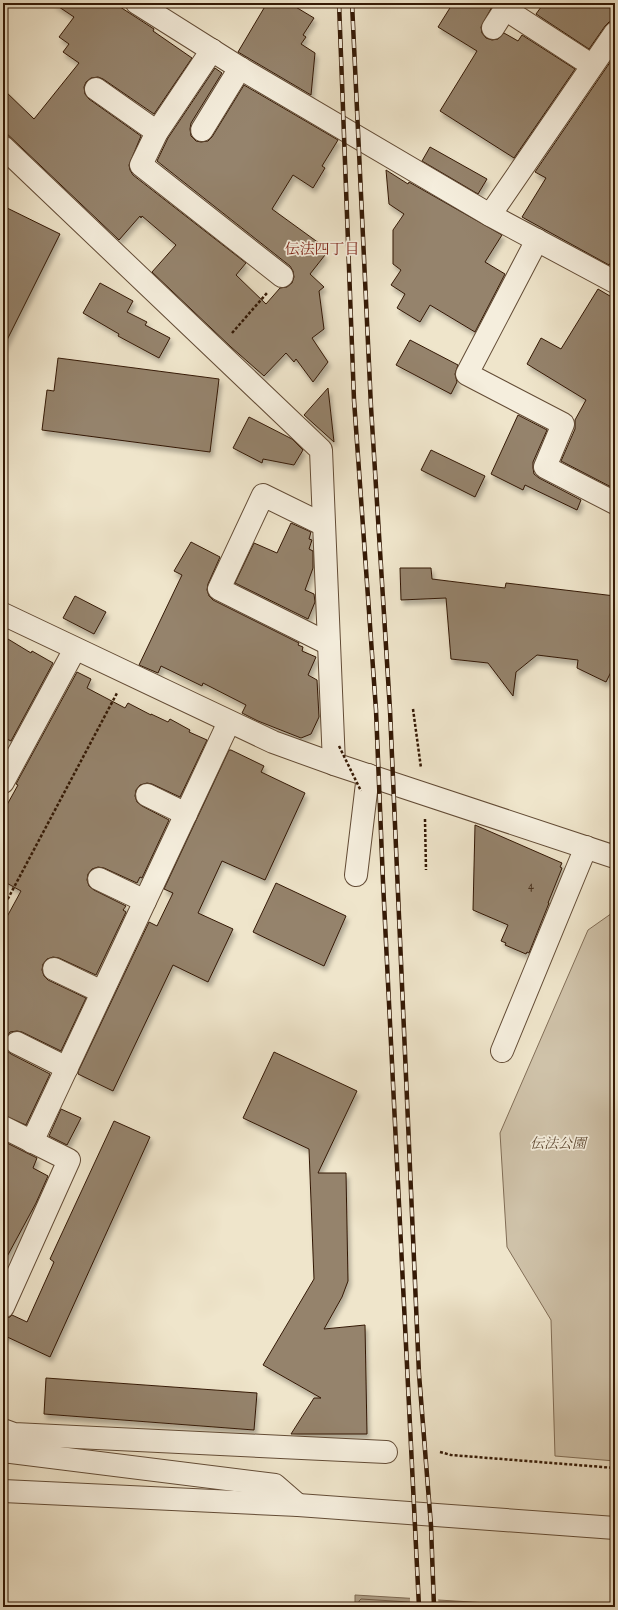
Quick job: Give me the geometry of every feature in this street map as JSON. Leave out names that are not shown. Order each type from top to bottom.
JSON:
[{"type":"street","points":[[138,3],[240,68],[490,215],[614,280]]},
{"type":"street","points":[[493,28],[507,6],[582,59]]},
{"type":"street","points":[[490,215],[615,34]]},
{"type":"street","points":[[212,50],[157,132],[141,165],[282,276]]},
{"type":"street","points":[[202,130],[240,68]]},
{"type":"street","points":[[96,89],[157,132]]},
{"type":"street","points":[[3,147],[321,450],[329,644],[336,755]]},
{"type":"street","points":[[537,240],[467,374],[563,424],[545,467],[615,503]]},
{"type":"street","points":[[324,525],[263,495],[219,589],[329,644]]},
{"type":"street","points":[[3,614],[273,742],[336,755],[364,783],[586,847],[615,857]]},
{"type":"street","points":[[3,782],[75,649]]},
{"type":"street","points":[[32,1142],[229,722]]},
{"type":"street","points":[[356,875],[364,783]]},
{"type":"street","points":[[147,795],[186,814]]},
{"type":"street","points":[[502,1051],[586,847]]},
{"type":"street","points":[[99,879],[145,901]]},
{"type":"street","points":[[54,969],[102,992]]},
{"type":"street","points":[[16,1043],[67,1068]]},
{"type":"street","points":[[3,1128],[69,1160],[3,1307]]},
{"type":"street","points":[[3,1430],[14,1434],[386,1452]]},
{"type":"street","points":[[4,1451],[275,1485],[298,1505]]},
{"type":"street","points":[[3,1490],[298,1505],[615,1528]]},
{"type":"path","points":[[216,351],[282,276]]},
{"type":"path","points":[[3,908],[127,674]]},
{"type":"path","points":[[336,755],[364,783]]},
{"type":"path","points":[[440,1452],[451,1455],[615,1468]]},
{"type":"green space","name":"伝法公園","points":[[615,911],[615,1461],[555,1456],[551,1320],[507,1247],[500,1133],[588,930]]},
{"type":"water","points":[[355,1595],[555,1607],[355,1607]]},
{"type":"pier","points":[[410,1596],[438,1598],[439,1607],[410,1607]]},
{"type":"building","points":[[53,3],[114,3],[154,29],[153,31],[192,58],[154,114],[98,77],[91,78],[86,82],[84,87],[85,94],[89,99],[141,136],[129,165],[133,175],[246,263],[236,275],[266,304],[280,288],[287,287],[292,283],[294,277],[290,266],[157,161],[168,138],[215,68],[222,73],[191,123],[191,136],[196,141],[208,141],[212,137],[244,85],[338,140],[322,166],[325,168],[313,188],[293,175],[272,209],[323,246],[319,251],[325,255],[310,274],[324,287],[319,291],[324,329],[312,338],[328,362],[313,382],[296,359],[294,362],[286,353],[264,376],[231,347],[152,272],[176,245],[142,216],[141,218],[140,216],[119,240],[3,130],[3,89],[34,119],[79,63],[63,52],[69,44],[59,37],[74,17]]},
{"type":"building","points":[[267,3],[289,3],[314,18],[303,35],[306,37],[301,44],[315,53],[311,95],[238,52]]},
{"type":"building","points":[[453,3],[494,3],[481,27],[482,33],[486,38],[492,40],[498,39],[504,33],[518,41],[522,35],[575,69],[514,158],[440,111],[477,51],[438,27]]},
{"type":"building","points":[[544,3],[615,3],[615,21],[609,22],[605,26],[589,49],[536,14]]},
{"type":"building","points":[[615,55],[615,256],[609,265],[522,217],[546,178],[535,172]]},
{"type":"building","points":[[430,147],[487,179],[478,194],[422,161]]},
{"type":"building","points":[[386,170],[408,184],[409,182],[502,235],[485,262],[505,274],[475,332],[430,305],[420,322],[397,308],[405,294],[391,285],[401,270],[393,264],[393,230],[404,214],[389,204]]},
{"type":"building","points":[[3,206],[60,234],[3,348]]},
{"type":"building","points":[[100,283],[133,301],[127,312],[147,322],[145,325],[170,338],[159,358],[118,336],[119,334],[83,313]]},
{"type":"building","points":[[598,289],[615,299],[615,489],[561,461],[575,429],[575,420],[586,400],[527,364],[541,338],[561,349]]},
{"type":"building","points":[[410,340],[458,365],[455,374],[457,382],[451,394],[396,365]]},
{"type":"building","points":[[58,358],[219,379],[210,452],[42,430],[47,390],[54,391]]},
{"type":"building","points":[[328,388],[334,442],[304,415]]},
{"type":"building","points":[[518,415],[547,430],[533,462],[534,474],[581,500],[577,510],[525,485],[523,490],[491,474]]},
{"type":"building","points":[[249,417],[292,439],[303,450],[294,465],[263,459],[262,463],[233,448]]},
{"type":"building","points":[[431,450],[485,476],[475,497],[421,470]]},
{"type":"building","points":[[291,523],[311,532],[309,539],[312,540],[309,549],[313,551],[313,568],[305,590],[314,594],[315,602],[308,619],[235,583],[254,543],[277,553]]},
{"type":"building","points":[[191,542],[220,557],[208,584],[207,590],[209,596],[213,600],[299,643],[298,645],[303,647],[302,651],[316,657],[308,675],[317,680],[319,717],[311,734],[301,738],[258,721],[242,713],[246,705],[203,683],[202,686],[161,666],[158,673],[139,665],[182,575],[174,571]]},
{"type":"building","points":[[400,568],[431,568],[432,579],[505,588],[506,583],[615,596],[615,664],[606,682],[577,668],[578,660],[537,655],[516,672],[513,696],[488,663],[451,659],[446,598],[401,600]]},
{"type":"building","points":[[75,596],[106,612],[94,634],[63,618]]},
{"type":"building","points":[[3,636],[31,653],[32,651],[53,663],[11,741],[3,737]]},
{"type":"building","points":[[77,672],[91,679],[87,688],[125,708],[128,703],[168,722],[170,719],[190,730],[189,732],[207,740],[180,797],[147,783],[140,785],[136,790],[135,796],[137,802],[169,820],[142,878],[140,877],[137,883],[104,868],[98,867],[92,869],[88,874],[87,880],[89,886],[126,906],[123,910],[126,912],[96,975],[59,958],[53,957],[47,959],[43,964],[42,970],[44,976],[48,980],[86,998],[61,1051],[22,1032],[10,1032],[6,1038],[6,1050],[50,1074],[26,1125],[3,1115],[3,924],[21,891],[3,881],[3,812],[18,785],[16,784]]},
{"type":"building","points":[[229,750],[264,766],[261,772],[305,793],[265,880],[222,861],[198,913],[233,929],[208,982],[173,965],[113,1091],[78,1074],[78,1072],[149,922],[157,926],[173,893],[164,889]]},
{"type":"building","points":[[475,825],[562,863],[560,867],[562,868],[529,953],[527,952],[526,954],[505,945],[506,943],[501,941],[508,925],[473,910]]},
{"type":"building","points":[[276,883],[346,916],[324,966],[253,932]]},
{"type":"building","points":[[274,1052],[357,1091],[318,1173],[346,1173],[348,1281],[342,1297],[324,1329],[365,1325],[367,1434],[291,1434],[314,1398],[321,1398],[263,1365],[314,1279],[309,1149],[243,1118]]},
{"type":"building","points":[[61,1109],[81,1118],[67,1145],[49,1136]]},
{"type":"building","points":[[114,1121],[150,1137],[50,1357],[3,1335],[3,1319],[12,1315],[27,1322],[54,1262],[50,1259]]},
{"type":"building","points":[[3,1141],[37,1158],[33,1168],[48,1176],[36,1203],[3,1264]]},
{"type":"building","points":[[46,1378],[257,1393],[254,1430],[44,1414]]},
{"type":"railway","points":[[339,3],[354,400],[376,710],[383,882],[419,1607]]},
{"type":"railway","points":[[352,3],[371,407],[390,710],[419,1374],[431,1526],[434,1607]]},
{"type":"district","name":"伝法四丁目","points":[[322,249]]}]
